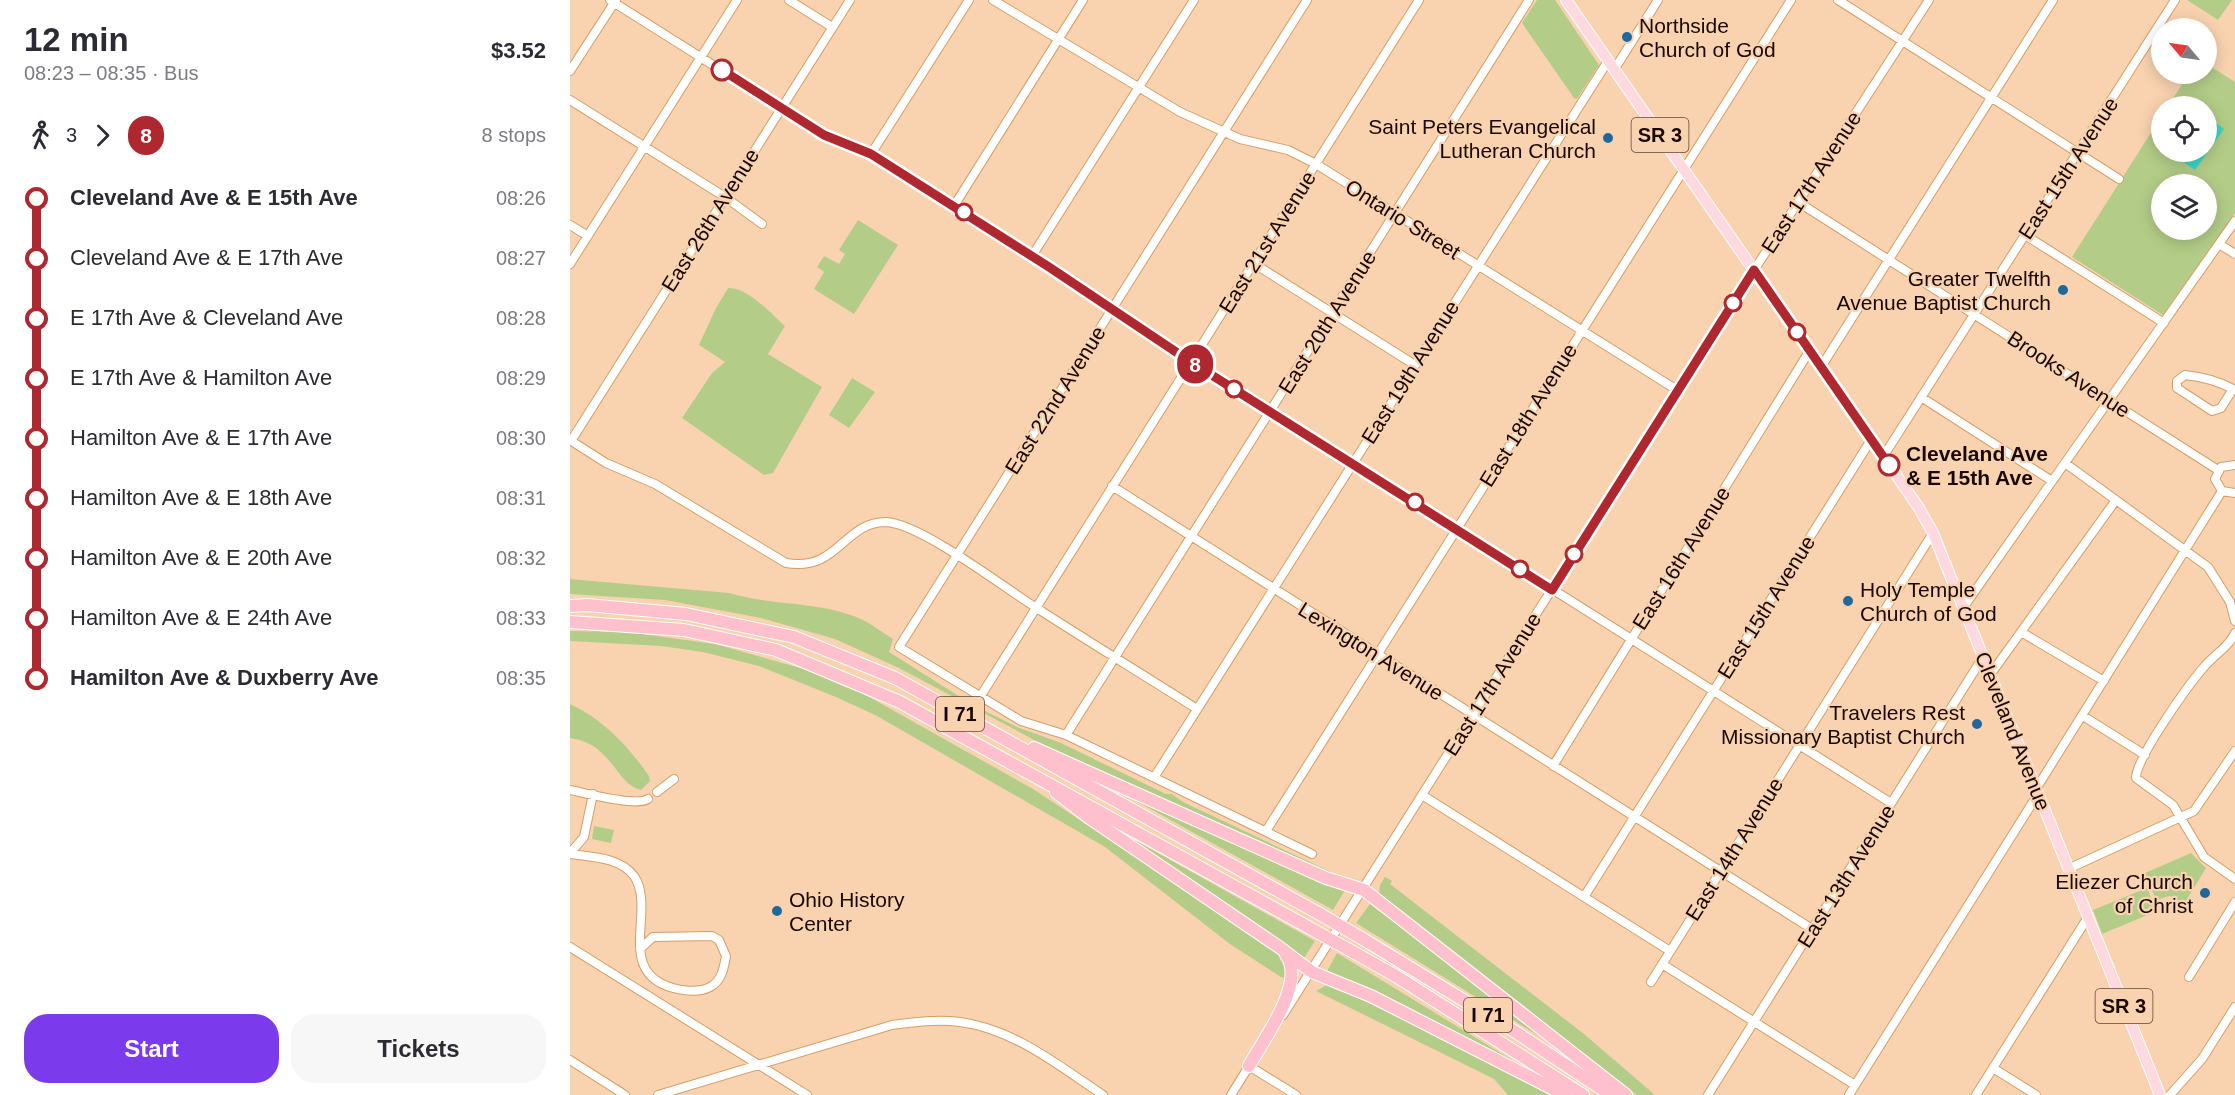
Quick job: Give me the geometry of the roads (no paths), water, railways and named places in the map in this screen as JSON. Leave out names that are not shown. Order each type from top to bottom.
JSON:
[{"type":"highway","name":"I 71","points":[[570,606],[587,605],[686,614],[794,637],[895,678],[1363,939],[1493,1018],[1611,1095]]},
{"type":"highway","name":"I 71","points":[[570,622],[684,630],[776,650],[900,702],[1396,976],[1583,1095]]},
{"type":"highway","points":[[984,727],[1073,764],[1326,878],[1364,890],[1626,1095]]},
{"type":"highway","points":[[1039,778],[1088,817],[1312,972],[1371,996],[1565,1095]]},
{"type":"highway","points":[[1249,1066],[1293,979],[1292,965],[1279,947]]},
{"type":"main road","name":"Cleveland Avenue","points":[[1566,0],[1810,350],[1933,533],[2160,1095]]},
{"type":"street","points":[[570,264],[737,0]]},
{"type":"street","points":[[789,0],[832,27]]},
{"type":"street","name":"East 26th Avenue","points":[[571,441],[850,0]]},
{"type":"street","points":[[871,154],[969,0]]},
{"type":"street","name":"Ontario Street","points":[[993,0],[1059,38],[1139,89],[1224,133],[1288,150],[1316,164],[1677,390]]},
{"type":"street","points":[[954,206],[1083,0]]},
{"type":"street","points":[[1032,256],[1194,0]]},
{"type":"street","name":"East 22nd Avenue","points":[[980,697],[899,647],[1307,0]]},
{"type":"street","name":"East 21st Avenue","points":[[980,697],[1419,0]]},
{"type":"street","name":"East 20th Avenue","points":[[1066,735],[1529,0]]},
{"type":"street","name":"East 19th Avenue","points":[[1155,776],[1477,266],[1611,65],[1658,0]]},
{"type":"street","name":"East 18th Avenue","points":[[1266,831],[1791,0]]},
{"type":"street","points":[[1838,0],[2119,179]]},
{"type":"street","name":"East 17th Avenue","points":[[1231,1095],[1364,890],[1677,390],[1929,0]]},
{"type":"street","points":[[1821,367],[2053,0]]},
{"type":"street","name":"East 15th Avenue","points":[[1883,457],[2175,0]]},
{"type":"street","points":[[570,71],[613,1],[824,135],[871,154],[954,206],[1113,308],[1191,362],[1891,803]]},
{"type":"street","points":[[570,100],[725,197],[762,224]]},
{"type":"street","name":"Brooks Avenue","points":[[1798,202],[2218,470]]},
{"type":"street","points":[[1963,608],[2235,221]]},
{"type":"street","points":[[570,225],[588,236]]},
{"type":"street","points":[[2025,235],[2164,323]]},
{"type":"street","points":[[2219,244],[2235,254]]},
{"type":"street","points":[[1253,262],[1414,365]]},
{"type":"street","name":"East 16th Avenue","points":[[1553,766],[1810,350]]},
{"type":"street","points":[[2185,375],[2199,376],[2220,381],[2234,390],[2221,408],[2212,411],[2185,396],[2177,388],[2177,381],[2185,375]]},
{"type":"street","points":[[1921,397],[2052,481]]},
{"type":"street","name":"East 15th Avenue","points":[[1584,897],[1871,440]]},
{"type":"street","points":[[571,441],[606,463],[655,484],[786,563],[804,565],[826,558],[865,528],[887,522],[910,529],[957,556],[1197,709]]},
{"type":"street","points":[[2065,463],[2208,567],[2220,582],[2230,602],[2235,621]]},
{"type":"street","points":[[2222,491],[2215,479],[2218,470],[2225,464],[2235,465]]},
{"type":"street","name":"Lexington Avenue","points":[[1112,486],[1812,929]]},
{"type":"street","points":[[2222,491],[2235,492]]},
{"type":"street","points":[[1662,964],[1754,1021],[1853,1092],[2222,491]]},
{"type":"street","points":[[1990,675],[2116,500]]},
{"type":"street","name":"East 14th Avenue","points":[[1651,982],[1933,533]]},
{"type":"street","points":[[2021,632],[2104,681]]},
{"type":"street","points":[[2235,633],[2229,643],[2196,675],[2136,770],[2136,778],[2173,806],[2204,857],[2235,879]]},
{"type":"street","name":"East 13th Avenue","points":[[1708,1095],[1983,657]]},
{"type":"street","points":[[980,697],[1022,721],[1066,735],[1155,776],[1211,807],[1312,854]]},
{"type":"street","points":[[2083,716],[2145,755]]},
{"type":"street","points":[[2068,869],[2182,818],[2202,804],[2235,751]]},
{"type":"street","points":[[657,792],[674,779]]},
{"type":"street","points":[[570,790],[633,802],[644,802],[648,798]]},
{"type":"street","points":[[570,853],[584,837],[593,794]]},
{"type":"street","points":[[1422,795],[1670,951]]},
{"type":"street","points":[[570,853],[613,861],[630,871],[639,887],[639,927],[640,949],[646,968],[665,986],[688,991],[700,990],[709,988],[719,979],[726,956],[719,940],[702,935],[654,937],[639,927]]},
{"type":"street","points":[[2189,977],[2235,902]]},
{"type":"street","points":[[1976,1095],[2088,917]]},
{"type":"street","points":[[640,949],[654,937]]},
{"type":"street","points":[[570,947],[807,1095]]},
{"type":"street","points":[[2170,1095],[2202,1059],[2235,1007]]},
{"type":"street","points":[[658,1095],[892,1025],[930,1020],[959,1022],[1005,1034],[1102,1095]]},
{"type":"street","points":[[570,1060],[625,1095]]},
{"type":"street","points":[[1249,1066],[1296,1095]]},
{"type":"street","points":[[1993,1068],[2036,1095]]},
{"type":"water","points":[[2217,124],[2224,129],[2217,139]]},
{"type":"water","points":[[2183,162],[2201,162],[2195,170]]},
{"type":"place","name":"Northside Church of God","points":[[1627,37]]},
{"type":"place","name":"Saint Peters Evangelical Lutheran Church","points":[[1608,138]]},
{"type":"place","name":"Greater Twelfth Avenue Baptist Church","points":[[2063,290]]},
{"type":"place","name":"Cleveland Ave & E 15th Ave","points":[[1889,465]]},
{"type":"place","name":"Holy Temple Church of God","points":[[1848,601]]},
{"type":"place","name":"Travelers Rest Missionary Baptist Church","points":[[1977,724]]},
{"type":"place","name":"Eliezer Church of Christ","points":[[2205,893]]},
{"type":"place","name":"Ohio History Center","points":[[777,911]]}]
